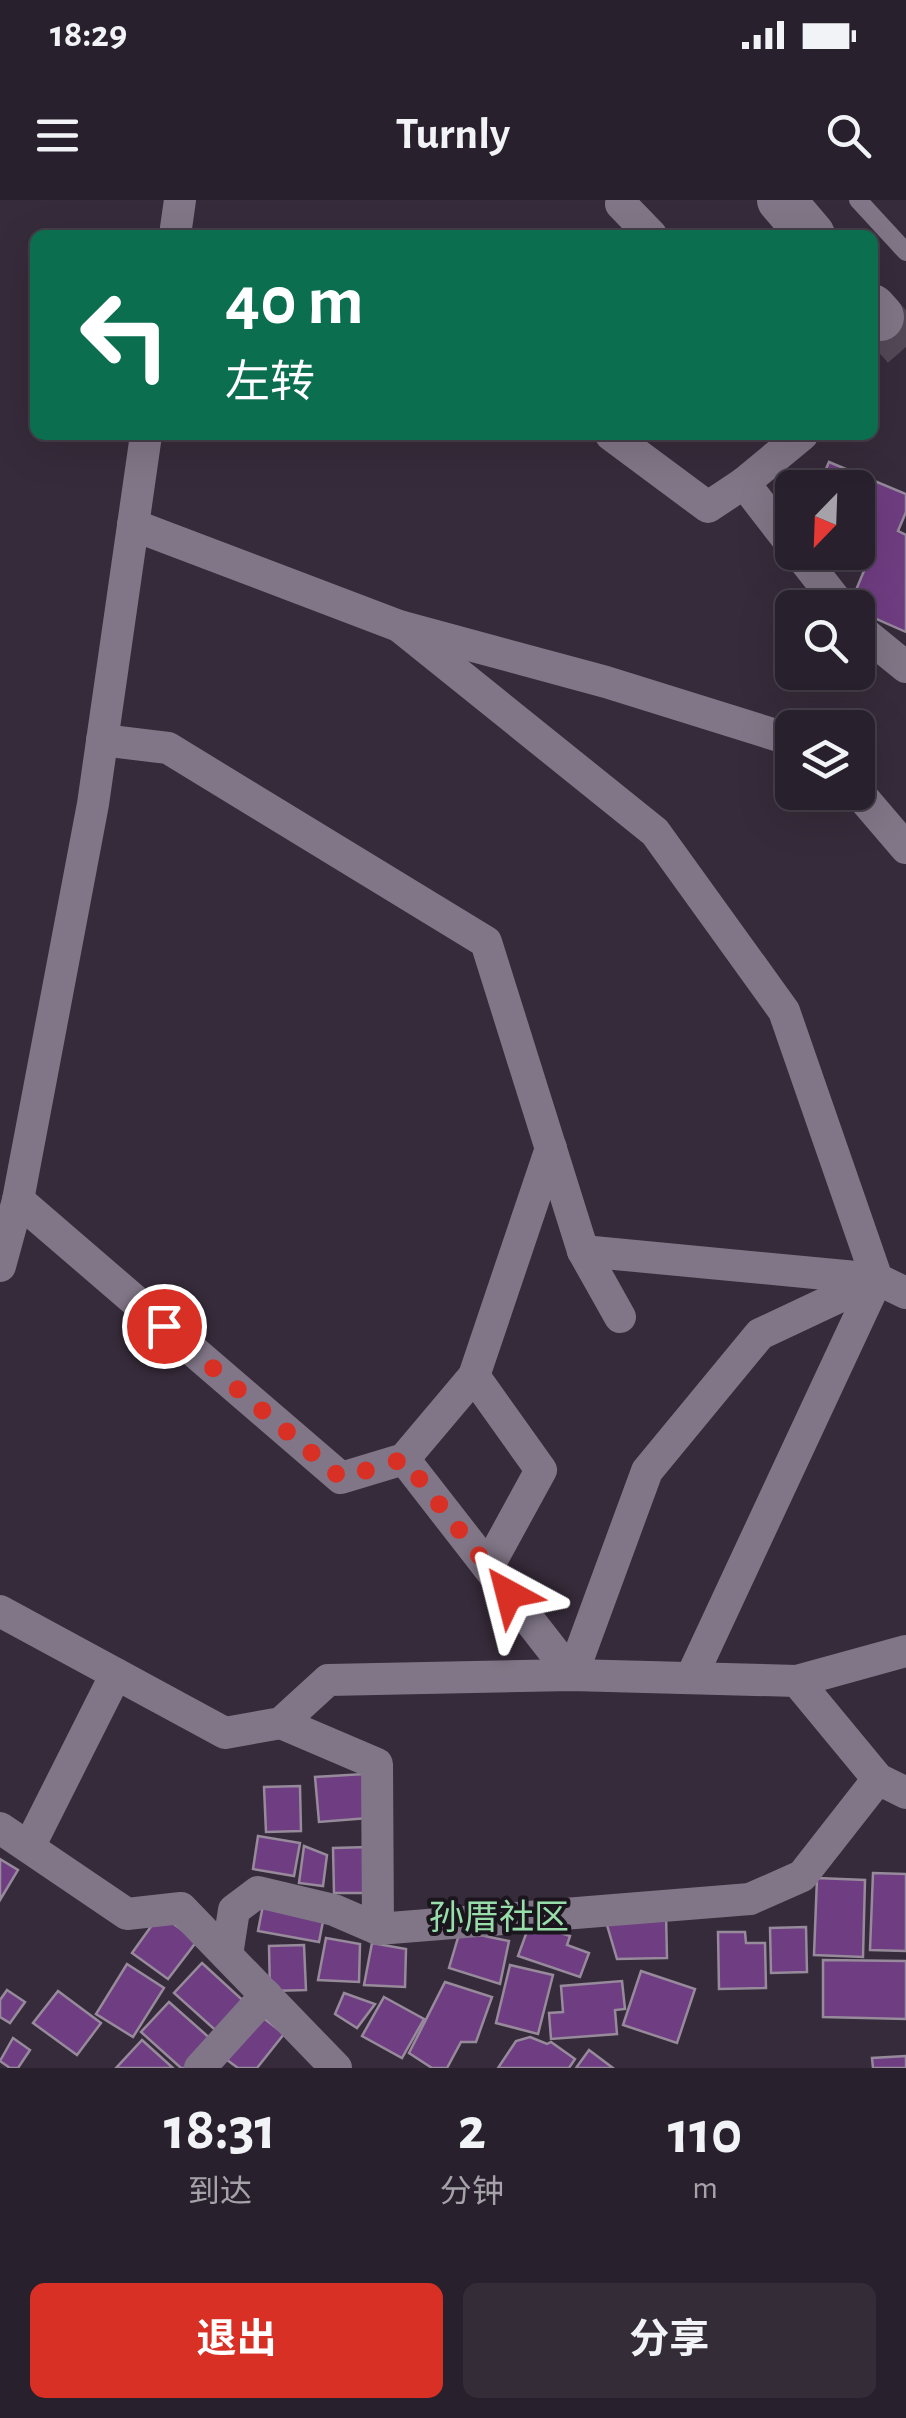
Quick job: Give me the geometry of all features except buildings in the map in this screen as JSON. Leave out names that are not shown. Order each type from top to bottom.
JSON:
[{"type":"street","points":[[175,230],[180,200]]},
{"type":"street","points":[[781,200],[806,230]]},
{"type":"street","points":[[621,204],[646,230]]},
{"type":"street","points":[[0,1266],[18,1200],[102,740],[145,440]]},
{"type":"street","points":[[618,440],[708,507],[796,440]]},
{"type":"street","points":[[744,483],[775,523]]},
{"type":"street","points":[[133,525],[398,626],[606,682],[775,735]]},
{"type":"street","points":[[812,570],[828,590]]},
{"type":"street","points":[[398,626],[655,832],[784,1011],[892,1286],[691,1678]]},
{"type":"street","points":[[875,642],[906,667]]},
{"type":"street","points":[[102,740],[168,748],[486,942],[583,1251],[620,1317]]},
{"type":"street","points":[[873,810],[906,848]]},
{"type":"street","points":[[18,1200],[341,1478],[404,1459],[474,1376],[551,1148]]},
{"type":"street","points":[[583,1251],[892,1286]]},
{"type":"street","points":[[572,1675],[646,1471],[760,1334],[892,1286]]},
{"type":"street","points":[[474,1376],[542,1470],[488,1566]]},
{"type":"street","points":[[404,1459],[572,1675]]},
{"type":"street","points":[[0,1611],[225,1733],[281,1723],[328,1680],[572,1675],[797,1681],[906,1651]]},
{"type":"street","points":[[29,1848],[116,1674]]},
{"type":"street","points":[[227,1954],[234,1910],[258,1892],[334,1910],[378,1929],[750,1899],[802,1876],[892,1786],[797,1681]]},
{"type":"street","points":[[281,1723],[377,1764],[378,1929]]},
{"type":"street","points":[[0,1828],[127,1914],[182,1908],[336,2068]]},
{"type":"street","points":[[200,2068],[266,1995]]},
{"type":"lane","points":[[858,200],[906,252]]},
{"type":"tunnel","points":[[880,317],[906,347]]},
{"type":"district","name":"孙厝社区","points":[[499,1918]]},
{"type":"route","points":[[164,1326],[341,1478],[404,1459],[509,1594]]}]
